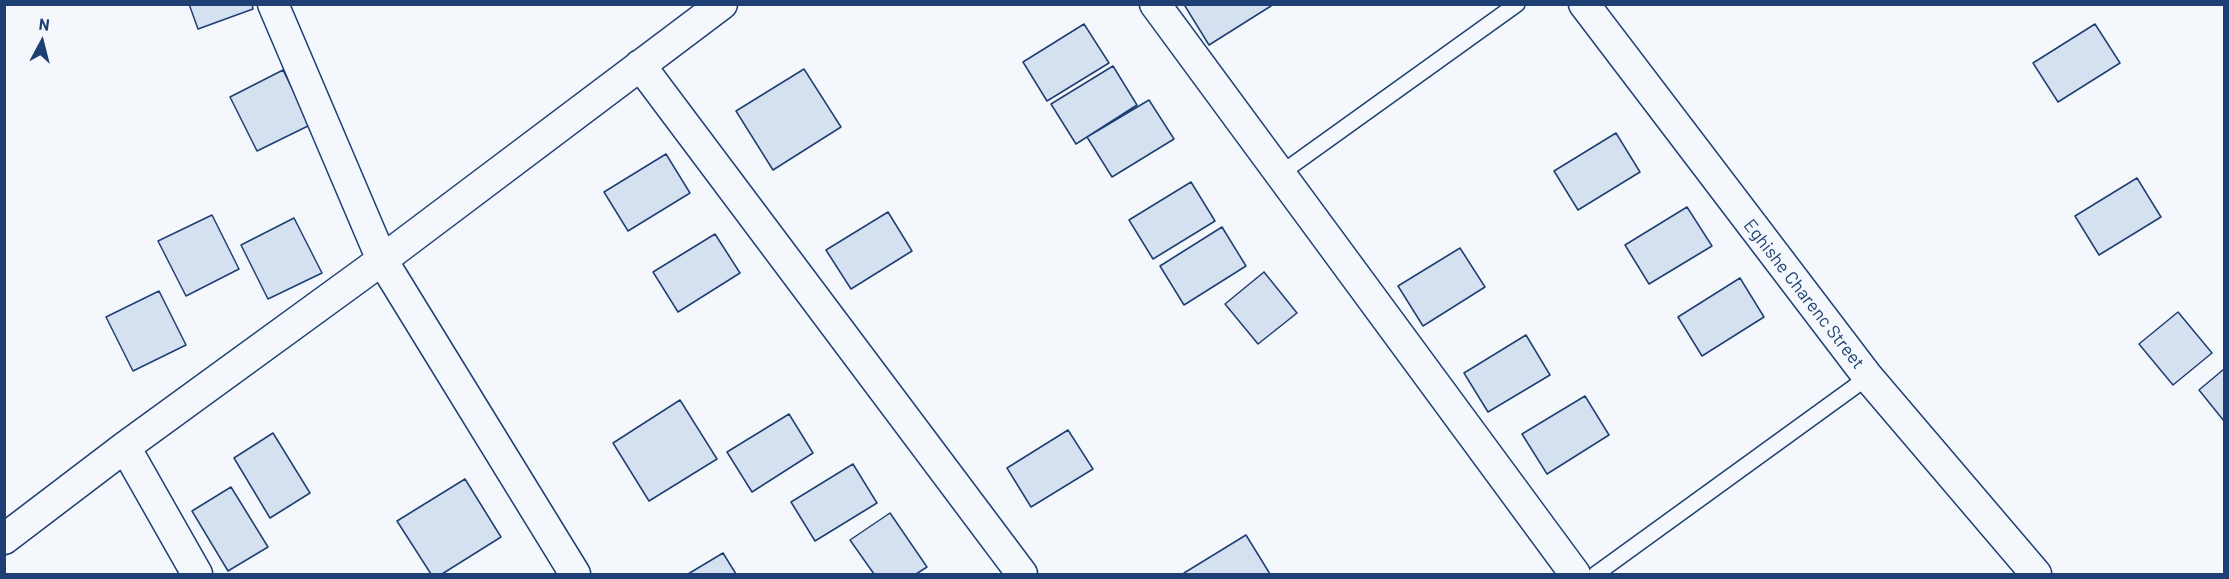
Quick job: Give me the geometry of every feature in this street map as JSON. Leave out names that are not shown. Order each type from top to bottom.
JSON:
[{"type":"street","points":[[273,4],[382,260],[574,574]]},
{"type":"street","points":[[4,539],[125,447],[382,260],[722,4]]},
{"type":"street","points":[[1155,4],[1575,574]]},
{"type":"street","name":"Eghishe Charenc Street","points":[[1584,4],[1868,377],[2036,574]]},
{"type":"street","points":[[640,65],[1022,574]]},
{"type":"street","points":[[125,447],[197,574]]},
{"type":"lane","points":[[1280,174],[1517,4]]},
{"type":"lane","points":[[1596,574],[1868,377]]},
{"type":"building","points":[[189,4],[252,4],[253,9],[198,29]]},
{"type":"building","points":[[1187,4],[1270,4],[1271,6],[1209,45],[1185,6]]},
{"type":"building","points":[[1084,24],[1109,63],[1047,101],[1023,62]]},
{"type":"building","points":[[2095,24],[2120,63],[2058,102],[2033,63]]},
{"type":"building","points":[[1113,66],[1137,105],[1076,144],[1051,104]]},
{"type":"building","points":[[804,69],[841,127],[773,170],[736,111]]},
{"type":"building","points":[[283,70],[310,125],[257,151],[230,97]]},
{"type":"building","points":[[1149,100],[1174,139],[1112,177],[1087,137]]},
{"type":"building","points":[[1616,133],[1640,172],[1578,210],[1554,171]]},
{"type":"building","points":[[666,154],[690,193],[628,231],[604,192]]},
{"type":"building","points":[[2137,178],[2161,217],[2099,255],[2075,216]]},
{"type":"building","points":[[1191,182],[1215,221],[1153,259],[1129,220]]},
{"type":"building","points":[[1687,207],[1712,246],[1649,284],[1625,245]]},
{"type":"building","points":[[888,212],[912,251],[851,289],[826,250]]},
{"type":"building","points":[[212,215],[239,269],[186,296],[158,241]]},
{"type":"building","points":[[294,218],[322,273],[268,299],[241,245]]},
{"type":"building","points":[[1222,227],[1246,266],[1184,305],[1160,266]]},
{"type":"building","points":[[715,234],[740,273],[678,312],[653,272]]},
{"type":"building","points":[[1460,248],[1485,287],[1423,326],[1398,286]]},
{"type":"building","points":[[1264,272],[1297,313],[1258,344],[1225,304]]},
{"type":"building","points":[[1740,278],[1764,317],[1702,356],[1678,317]]},
{"type":"building","points":[[159,291],[186,345],[133,371],[106,317]]},
{"type":"building","points":[[2178,312],[2212,353],[2173,385],[2139,344]]},
{"type":"building","points":[[1526,335],[1550,375],[1488,412],[1464,373]]},
{"type":"building","points":[[2224,369],[2224,421],[2199,390]]},
{"type":"building","points":[[1585,396],[1609,435],[1547,474],[1522,434]]},
{"type":"building","points":[[680,400],[717,459],[649,501],[613,443]]},
{"type":"building","points":[[789,414],[813,453],[752,492],[727,452]]},
{"type":"building","points":[[1068,430],[1093,469],[1031,507],[1007,468]]},
{"type":"building","points":[[273,433],[310,493],[270,518],[234,458]]},
{"type":"building","points":[[853,464],[877,503],[815,541],[791,502]]},
{"type":"building","points":[[465,479],[501,537],[442,574],[431,574],[397,521]]},
{"type":"building","points":[[231,487],[268,547],[228,571],[192,511]]},
{"type":"building","points":[[890,513],[927,567],[916,574],[874,574],[850,540]]},
{"type":"building","points":[[1246,535],[1270,574],[1184,573]]},
{"type":"building","points":[[723,553],[736,574],[688,574]]}]
